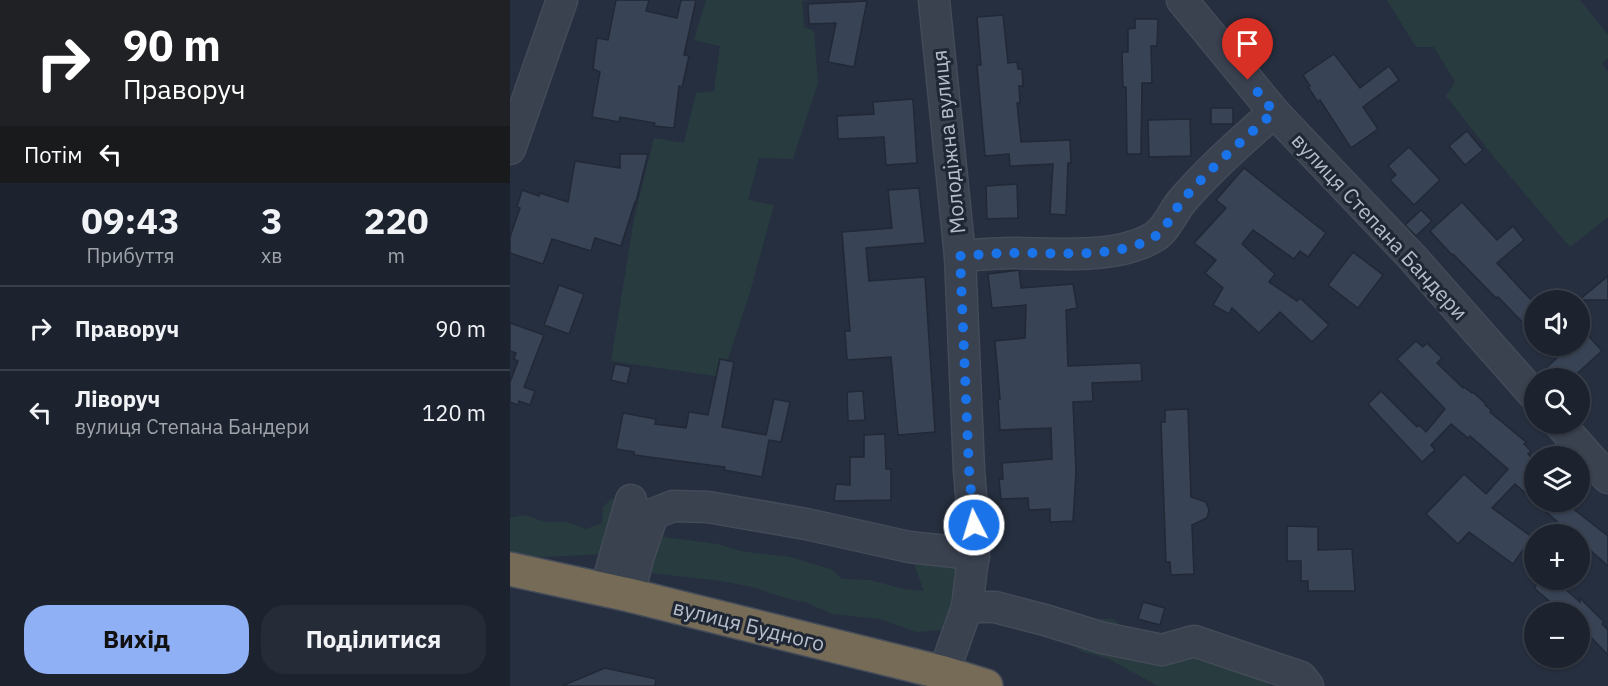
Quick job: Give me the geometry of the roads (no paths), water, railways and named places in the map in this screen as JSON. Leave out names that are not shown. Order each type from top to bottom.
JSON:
[{"type":"highway","name":"вулиця Будного","points":[[510,569],[617,593],[908,675],[986,686]]},
{"type":"street","points":[[510,149],[562,0]]},
{"type":"street","name":"Молодіжна вулиця","points":[[934,0],[960,256],[969,470],[975,543],[967,607],[941,679]]},
{"type":"street","name":"вулиця Степана Бандери","points":[[1182,0],[1274,112],[1411,256],[1524,384]]},
{"type":"street","points":[[960,256],[1009,253],[1060,254],[1108,250],[1136,245],[1156,236],[1182,201],[1223,158],[1274,112]]},
{"type":"street","points":[[1569,434],[1608,478]]},
{"type":"street","points":[[617,593],[631,500]]},
{"type":"street","points":[[617,593],[638,558],[653,514],[673,506],[708,507],[806,524],[909,547],[955,552],[974,557]]},
{"type":"street","points":[[967,607],[995,607],[1103,638],[1162,650],[1194,641],[1301,677],[1308,686]]}]
